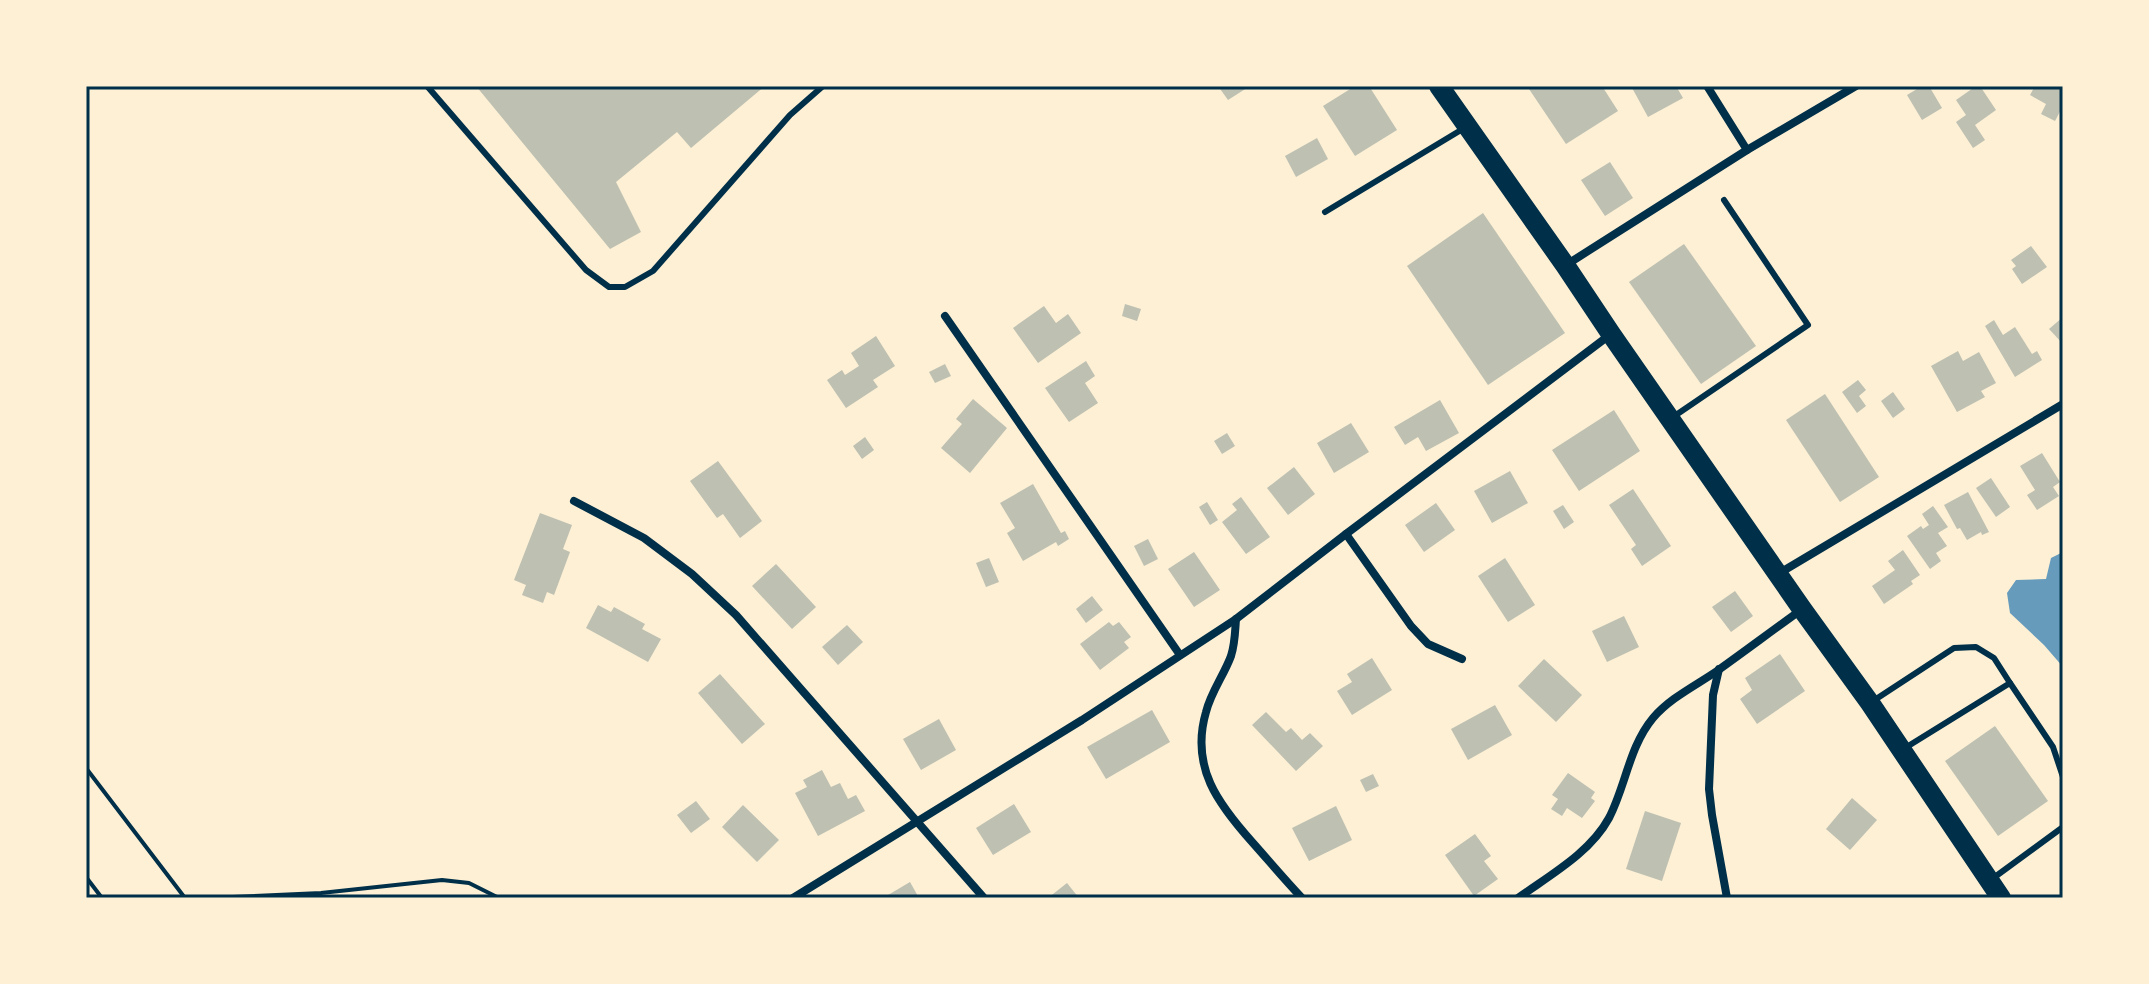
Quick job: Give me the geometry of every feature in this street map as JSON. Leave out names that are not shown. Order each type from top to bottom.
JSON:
[{"type":"main road","points":[[1439,86],[1870,703],[2001,898]]},
{"type":"street","points":[[1707,86],[1747,150]]},
{"type":"street","points":[[1565,265],[1747,150],[1856,86]]},
{"type":"street","points":[[945,316],[1180,655]]},
{"type":"street","points":[[793,898],[1082,720],[1236,619],[1611,334]]},
{"type":"street","points":[[1778,574],[2063,404]]},
{"type":"street","points":[[574,501],[644,538],[692,574],[736,615],[984,898]]},
{"type":"street","points":[[1346,534],[1411,626],[1428,644],[1462,659]]},
{"type":"street","points":[[1518,898],[1580,853],[1596,837],[1616,804],[1635,748],[1649,724],[1670,702],[1802,609]]},
{"type":"street","points":[[1236,619],[1231,656],[1206,710],[1203,762],[1212,789],[1227,814],[1302,898]]},
{"type":"street","points":[[1719,669],[1713,695],[1709,789],[1727,898]]},
{"type":"lane","points":[[427,86],[586,270],[609,287],[625,287],[653,271],[790,115],[823,86]]},
{"type":"lane","points":[[1325,212],[1467,126]]},
{"type":"lane","points":[[1670,419],[1808,325],[1724,200]]},
{"type":"lane","points":[[1870,703],[1954,648],[1976,647],[1994,658],[2053,747],[2063,777]]},
{"type":"lane","points":[[1901,750],[2010,683]]},
{"type":"lane","points":[[1989,881],[2063,827]]},
{"type":"path","points":[[86,768],[185,898]]},
{"type":"path","points":[[86,877],[102,898]]},
{"type":"path","points":[[209,898],[321,893],[442,880],[469,883],[499,898]]},
{"type":"water","points":[[2063,552],[2063,667],[2010,613],[2007,593],[2016,580],[2046,579],[2051,558]]},
{"type":"building","points":[[476,86],[765,86],[691,148],[677,132],[616,182],[641,232],[610,249]]},
{"type":"building","points":[[1218,86],[1250,86],[1228,100]]},
{"type":"building","points":[[1355,86],[1369,86],[1397,130],[1355,156],[1323,106]]},
{"type":"building","points":[[1527,86],[1602,86],[1618,111],[1566,144]]},
{"type":"building","points":[[1631,86],[1676,86],[1683,98],[1648,117]]},
{"type":"building","points":[[1922,86],[1929,86],[1942,108],[1922,120],[1907,95]]},
{"type":"building","points":[[1980,86],[1996,110],[1975,125],[1985,140],[1973,148],[1956,122],[1966,115],[1956,100]]},
{"type":"building","points":[[2035,86],[2063,86],[2063,106],[2055,121],[2041,114],[2046,104],[2030,95]]},
{"type":"building","points":[[1317,138],[1328,159],[1296,177],[1285,156]]},
{"type":"building","points":[[1610,162],[1633,198],[1605,216],[1581,180]]},
{"type":"building","points":[[1483,213],[1565,333],[1488,385],[1407,266]]},
{"type":"building","points":[[1684,244],[1756,346],[1701,384],[1629,282]]},
{"type":"building","points":[[2031,246],[2047,267],[2022,284],[2012,269],[2016,266],[2011,260]]},
{"type":"building","points":[[1125,304],[1141,309],[1137,321],[1122,316]]},
{"type":"building","points":[[1044,306],[1056,323],[1068,314],[1081,333],[1038,363],[1013,328]]},
{"type":"building","points":[[2063,317],[2063,344],[2049,329]]},
{"type":"building","points":[[1994,320],[2003,335],[2015,327],[2032,354],[2037,351],[2042,360],[2015,377],[1985,326]]},
{"type":"building","points":[[876,336],[895,366],[873,380],[878,387],[846,408],[827,380],[842,370],[845,375],[859,366],[851,353]]},
{"type":"building","points":[[1958,351],[1963,361],[1979,352],[1996,383],[1981,391],[1985,397],[1957,412],[1931,366]]},
{"type":"building","points":[[1086,361],[1095,376],[1085,383],[1098,403],[1069,422],[1045,388]]},
{"type":"building","points":[[945,364],[951,376],[935,383],[929,372]]},
{"type":"building","points":[[1858,380],[1866,390],[1859,396],[1866,406],[1857,413],[1842,392]]},
{"type":"building","points":[[1893,392],[1905,409],[1893,418],[1881,401]]},
{"type":"building","points":[[1825,394],[1879,477],[1840,502],[1786,420]]},
{"type":"building","points":[[973,399],[1007,428],[970,473],[941,448],[962,424],[956,419]]},
{"type":"building","points":[[1440,400],[1459,433],[1426,451],[1418,437],[1405,445],[1394,427]]},
{"type":"building","points":[[1614,410],[1640,451],[1579,491],[1552,450]]},
{"type":"building","points":[[1351,423],[1369,452],[1334,473],[1317,443]]},
{"type":"building","points":[[1227,433],[1235,446],[1222,454],[1214,441]]},
{"type":"building","points":[[865,437],[874,450],[862,459],[853,446]]},
{"type":"building","points":[[2042,453],[2060,482],[2053,487],[2059,496],[2037,510],[2027,495],[2035,490],[2020,466]]},
{"type":"building","points":[[718,461],[762,521],[740,538],[723,514],[717,518],[690,481]]},
{"type":"building","points":[[1294,467],[1315,494],[1288,515],[1267,488]]},
{"type":"building","points":[[1510,471],[1528,503],[1492,523],[1474,491]]},
{"type":"building","points":[[1991,478],[2010,507],[1996,517],[1976,488]]},
{"type":"building","points":[[1033,484],[1061,533],[1065,531],[1069,539],[1058,546],[1056,542],[1023,561],[1007,533],[1015,528],[1000,503]]},
{"type":"building","points":[[1633,489],[1671,546],[1642,566],[1631,549],[1636,545],[1609,505]]},
{"type":"building","points":[[1968,492],[1989,532],[1982,535],[1981,532],[1967,540],[1944,505]]},
{"type":"building","points":[[1241,497],[1270,537],[1246,554],[1222,522],[1237,510],[1232,504]]},
{"type":"building","points":[[1207,502],[1218,520],[1210,525],[1199,507]]},
{"type":"building","points":[[1436,503],[1455,530],[1424,552],[1405,525]]},
{"type":"building","points":[[1563,505],[1574,522],[1564,529],[1553,511]]},
{"type":"building","points":[[1933,506],[1948,527],[1938,533],[1947,546],[1936,553],[1941,561],[1930,569],[1907,536],[1921,526],[1923,529],[1929,525],[1922,514]]},
{"type":"building","points":[[540,513],[572,525],[563,549],[570,552],[554,595],[547,592],[543,603],[522,595],[526,585],[514,580]]},
{"type":"building","points":[[1148,539],[1158,559],[1144,566],[1134,546]]},
{"type":"building","points":[[1903,550],[1920,575],[1911,581],[1913,584],[1884,604],[1872,586],[1895,570],[1888,561]]},
{"type":"building","points":[[1194,552],[1220,590],[1194,607],[1168,569]]},
{"type":"building","points":[[989,558],[999,582],[986,587],[976,563]]},
{"type":"building","points":[[1505,558],[1535,605],[1508,622],[1478,576]]},
{"type":"building","points":[[776,564],[816,607],[792,629],[752,586]]},
{"type":"building","points":[[1735,591],[1753,616],[1731,632],[1712,607]]},
{"type":"building","points":[[1092,596],[1103,610],[1086,623],[1076,609]]},
{"type":"building","points":[[598,605],[611,612],[614,607],[645,624],[642,629],[661,639],[648,662],[586,628]]},
{"type":"building","points":[[1624,616],[1639,647],[1607,662],[1592,631]]},
{"type":"building","points":[[1109,622],[1113,626],[1119,622],[1131,637],[1124,642],[1129,648],[1100,670],[1080,644]]},
{"type":"building","points":[[847,625],[863,642],[838,665],[822,647]]},
{"type":"building","points":[[1780,654],[1805,691],[1757,724],[1740,699],[1752,690],[1745,678]]},
{"type":"building","points":[[1372,658],[1392,690],[1352,715],[1337,691],[1352,682],[1347,674]]},
{"type":"building","points":[[1544,659],[1582,695],[1556,722],[1518,686]]},
{"type":"building","points":[[720,674],[765,724],[742,744],[698,693]]},
{"type":"building","points":[[1495,705],[1512,735],[1468,760],[1451,729]]},
{"type":"building","points":[[1152,710],[1170,742],[1106,779],[1087,747]]},
{"type":"building","points":[[1266,712],[1286,732],[1291,728],[1302,740],[1310,733],[1323,746],[1296,771],[1252,725]]},
{"type":"building","points":[[939,719],[956,750],[921,770],[903,739]]},
{"type":"building","points":[[1995,726],[2048,801],[1998,836],[1945,761]]},
{"type":"building","points":[[822,770],[831,787],[840,783],[848,799],[856,795],[865,811],[818,836],[795,793],[807,787],[803,780]]},
{"type":"building","points":[[1568,773],[1595,792],[1591,798],[1595,801],[1582,818],[1567,808],[1562,816],[1551,809],[1558,799],[1552,795]]},
{"type":"building","points":[[1373,774],[1379,786],[1366,792],[1360,780]]},
{"type":"building","points":[[1852,798],[1877,820],[1850,850],[1826,829]]},
{"type":"building","points":[[696,801],[710,819],[691,833],[677,815]]},
{"type":"building","points":[[1014,804],[1031,832],[993,855],[976,828]]},
{"type":"building","points":[[743,805],[779,840],[757,862],[722,827]]},
{"type":"building","points":[[1336,806],[1352,840],[1309,861],[1292,828]]},
{"type":"building","points":[[1645,811],[1681,823],[1662,881],[1626,869]]},
{"type":"building","points":[[1475,834],[1491,856],[1484,861],[1498,879],[1474,896],[1445,855]]},
{"type":"building","points":[[910,882],[919,898],[883,898]]},
{"type":"building","points":[[1067,883],[1079,898],[1048,898]]}]
